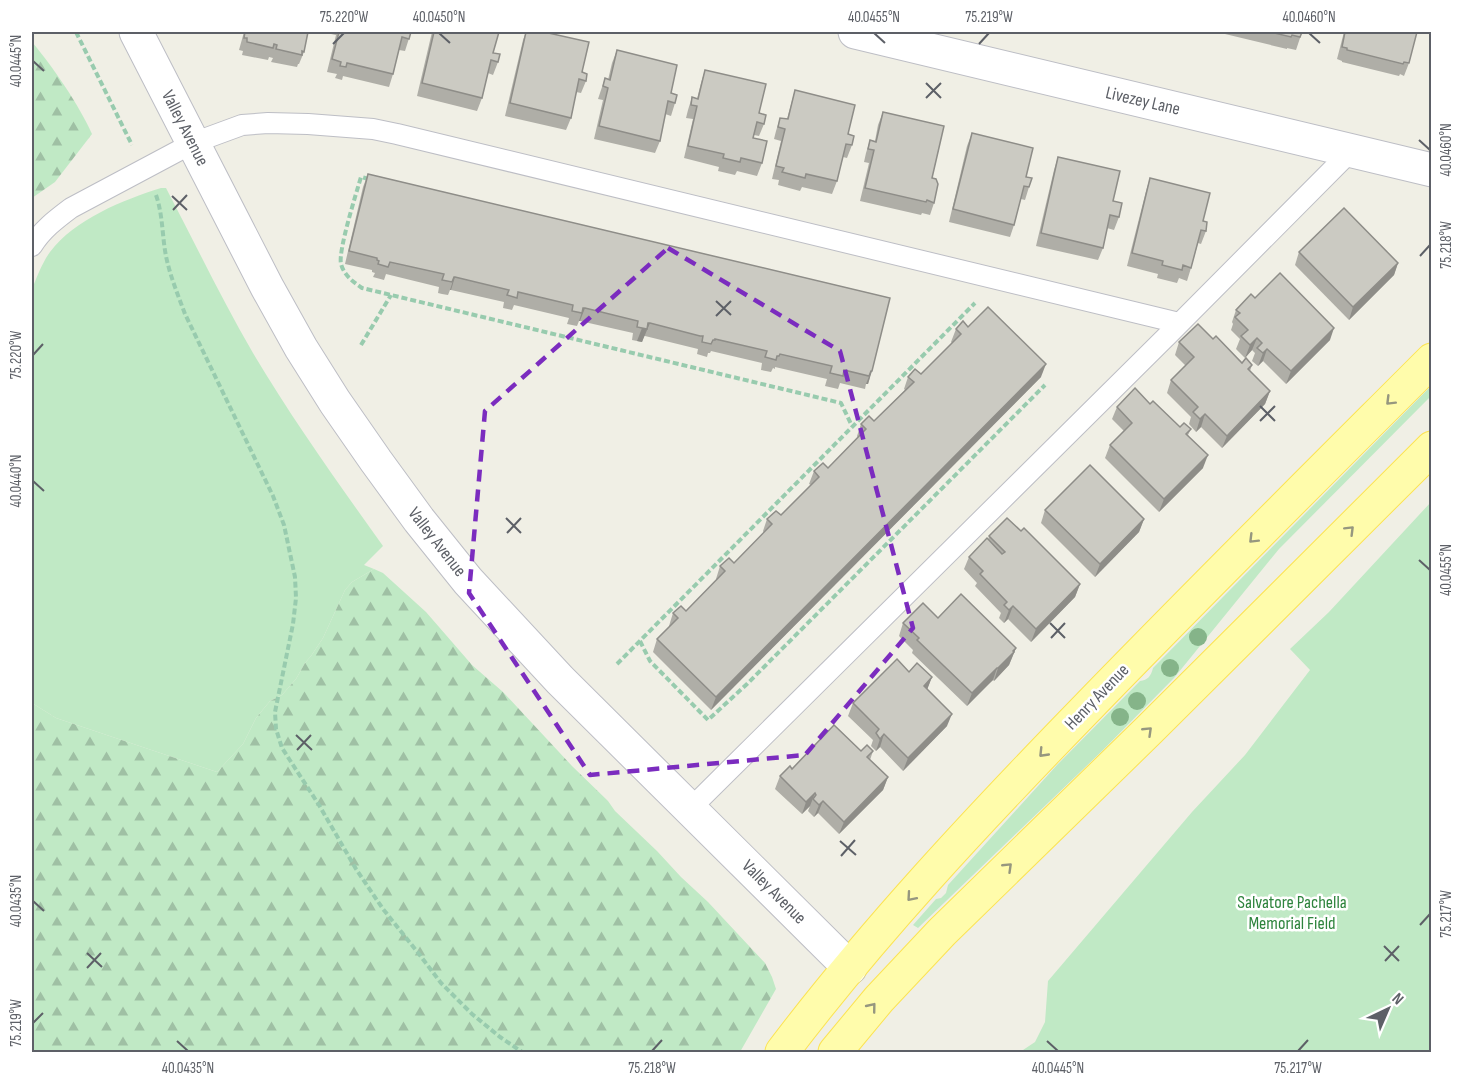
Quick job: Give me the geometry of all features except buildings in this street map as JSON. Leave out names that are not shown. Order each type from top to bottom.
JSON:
[{"type":"main road","name":"Henry Avenue","points":[[791,1041],[935,868],[1021,775],[1431,360]]},
{"type":"main road","points":[[835,1053],[879,999],[942,932],[1149,730],[1431,448]]},
{"type":"street","name":"Valley Avenue","points":[[136,32],[267,287],[301,348],[418,520],[468,581],[518,636],[850,968]]},
{"type":"street","name":"Livezey Lane","points":[[855,32],[1431,170]]},
{"type":"lane","points":[[32,246],[53,221],[71,208],[193,143],[242,125],[308,124],[373,129],[1179,323]]},
{"type":"lane","points":[[690,809],[1351,151]]},
{"type":"path","points":[[76,32],[134,147]]},
{"type":"path","points":[[372,180],[361,177],[342,250],[341,262],[345,272],[362,288],[841,403],[852,426]]},
{"type":"path","points":[[154,190],[158,198],[166,255],[185,314],[273,496],[284,525],[295,577],[296,598],[275,712],[276,729],[282,748],[319,805],[356,869],[441,983],[472,1014],[522,1053]]},
{"type":"path","points":[[617,664],[999,279]]},
{"type":"path","points":[[361,345],[391,295]]},
{"type":"path","points":[[640,641],[650,662],[708,720],[747,684],[1045,385]]},
{"type":"highlighted area","points":[[668,248],[840,351],[913,628],[805,755],[590,775],[469,593],[485,411]]},
{"type":"green space","points":[[32,42],[65,86],[92,134],[55,182],[32,198]]},
{"type":"green space","points":[[166,188],[230,313],[268,378],[383,546],[364,565],[374,569],[352,582],[345,590],[323,638],[296,679],[282,695],[270,701],[256,718],[243,744],[217,772],[56,718],[32,703],[32,289],[42,265],[60,240],[86,220],[101,212],[131,198]]},
{"type":"green space","points":[[1431,386],[1431,396],[1279,549],[1174,678],[1102,751],[918,928],[913,925],[936,899],[946,893],[948,885],[1057,765],[1140,681],[1149,677],[1153,668]]},
{"type":"green space","name":"Salvatore Pachella Memorial Field","points":[[1431,502],[1431,1052],[1020,1052],[1035,1042],[1045,1022],[1048,981],[1192,812],[1245,755],[1310,670],[1290,649],[1329,612]]},
{"type":"green space","points":[[374,569],[383,573],[426,612],[472,665],[503,692],[615,811],[708,902],[765,963],[776,989],[740,1052],[32,1052],[32,703],[56,718],[217,772],[243,744],[256,718],[270,701],[282,695],[296,679],[323,638],[345,590],[352,582]]}]
